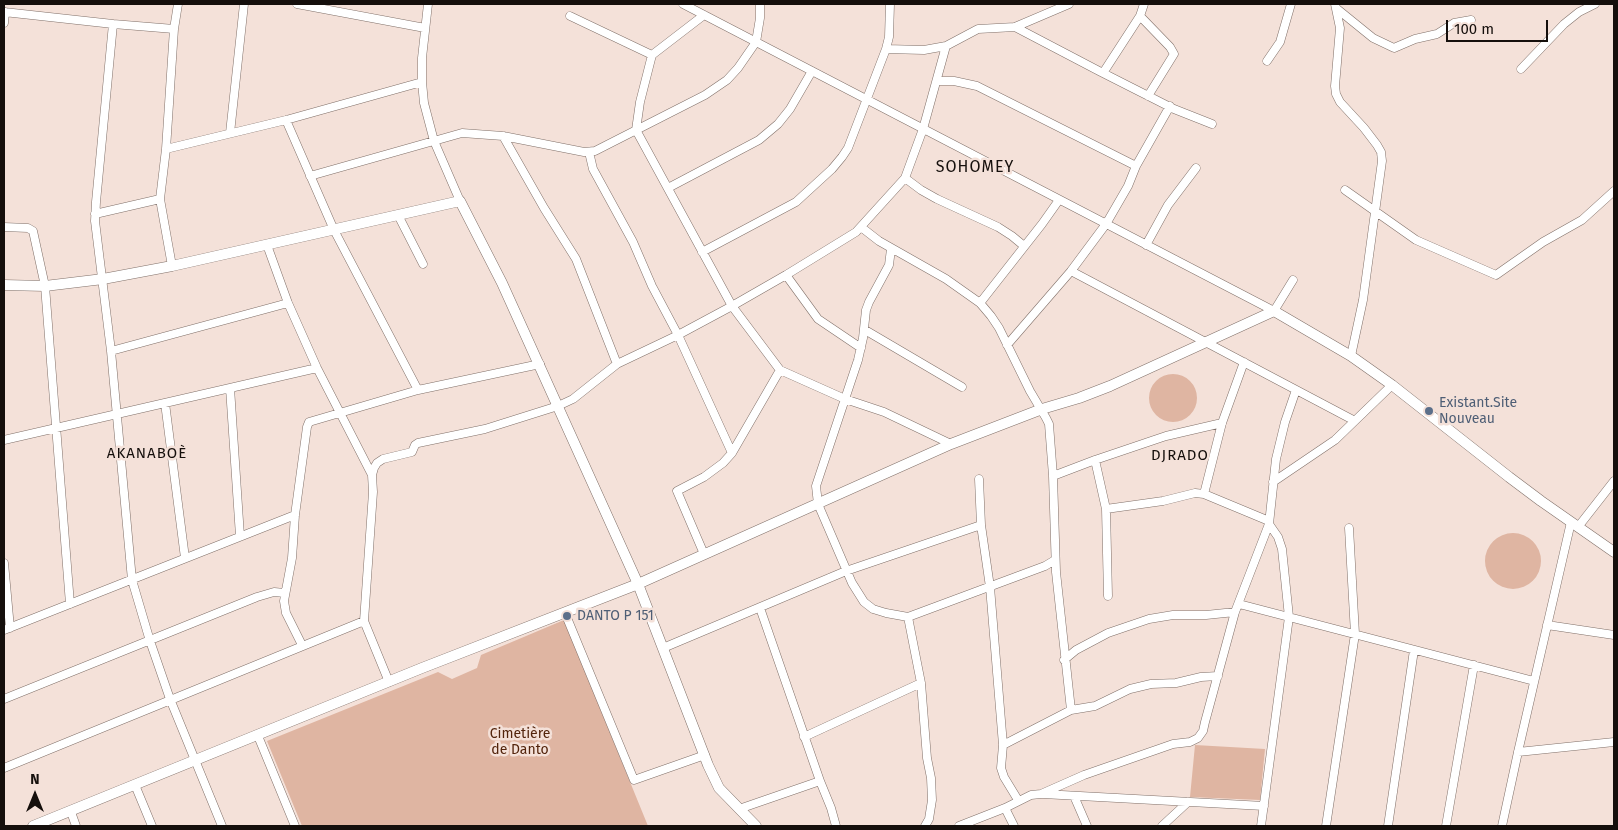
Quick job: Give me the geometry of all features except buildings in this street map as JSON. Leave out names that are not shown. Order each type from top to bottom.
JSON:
[{"type":"street","points":[[172,266],[160,199],[166,149],[174,29],[178,4]]},
{"type":"street","points":[[230,134],[244,4]]},
{"type":"street","points":[[300,4],[425,28]]},
{"type":"street","points":[[428,4],[422,82],[424,103],[434,141],[460,201],[502,283],[540,364],[638,584],[705,755],[720,788],[756,826]]},
{"type":"street","points":[[683,4],[1274,311],[1351,356],[1392,384],[1509,477],[1614,552]]},
{"type":"street","points":[[310,176],[462,133],[503,136],[589,152],[595,151],[718,87],[727,80],[756,42],[760,4]]},
{"type":"street","points":[[702,252],[796,202],[842,158],[848,148],[886,49],[889,37],[890,4]]},
{"type":"street","points":[[886,49],[911,51],[946,46],[978,29],[1015,27],[1069,4]]},
{"type":"street","points":[[1103,74],[1140,16],[1144,4]]},
{"type":"street","points":[[1267,61],[1280,42],[1291,4]]},
{"type":"street","points":[[1521,69],[1564,24],[1578,12],[1595,4]]},
{"type":"street","points":[[1336,6],[1374,38],[1394,48],[1415,39],[1437,34],[1454,23],[1471,20]]},
{"type":"street","points":[[1336,6],[1340,28],[1336,94],[1340,102],[1372,137],[1381,152],[1382,162],[1363,300],[1351,356]]},
{"type":"street","points":[[4,23],[4,12],[174,29]]},
{"type":"street","points":[[704,15],[652,55],[640,102],[636,130],[732,306],[780,370],[845,399],[884,412],[951,444]]},
{"type":"street","points":[[570,16],[652,55]]},
{"type":"street","points":[[1140,16],[1170,47],[1174,54],[1148,96]]},
{"type":"street","points":[[113,24],[95,214],[111,351],[115,414],[132,580],[170,699],[222,826]]},
{"type":"street","points":[[1015,27],[1103,74],[1212,124]]},
{"type":"street","points":[[390,682],[364,621],[373,492],[372,475],[377,463],[383,459],[412,452],[414,445],[418,443],[485,429],[558,406],[573,398],[617,364],[678,335],[732,306],[786,275],[861,227],[906,178],[924,129],[946,46]]},
{"type":"street","points":[[668,188],[759,140],[778,124],[790,109],[812,71]]},
{"type":"street","points":[[937,81],[954,81],[977,86],[1136,166]]},
{"type":"street","points":[[166,149],[286,120],[422,82]]},
{"type":"street","points":[[1007,345],[1071,271],[1106,224],[1170,106]]},
{"type":"street","points":[[286,120],[334,230],[418,390]]},
{"type":"street","points":[[503,136],[576,259],[617,364]]},
{"type":"street","points":[[589,152],[593,169],[623,222],[652,286],[678,335],[732,454]]},
{"type":"street","points":[[1146,245],[1168,205],[1196,168]]},
{"type":"street","points":[[906,178],[921,190],[937,199],[998,227],[1024,246]]},
{"type":"street","points":[[1345,190],[1416,240],[1496,275],[1543,242],[1582,220],[1614,192]]},
{"type":"street","points":[[95,214],[160,199]]},
{"type":"street","points":[[980,302],[1059,200]]},
{"type":"street","points":[[4,285],[45,286],[103,279],[172,266],[460,201]]},
{"type":"street","points":[[398,215],[423,264]]},
{"type":"street","points":[[4,227],[28,228],[33,231],[45,286],[70,604]]},
{"type":"street","points":[[861,227],[891,249],[946,279],[980,302],[991,316],[1030,391],[1042,409],[1048,424],[1053,476],[1055,560],[1064,660],[1071,710]]},
{"type":"street","points":[[267,245],[288,303],[317,368],[372,475]]},
{"type":"street","points":[[891,249],[889,265],[866,310],[865,330],[861,348],[816,486],[818,504],[846,571],[860,597],[873,609],[908,617],[1045,566],[1055,560]]},
{"type":"street","points":[[889,265],[906,256]]},
{"type":"street","points":[[1071,271],[1355,421]]},
{"type":"street","points":[[786,275],[818,319],[861,348]]},
{"type":"street","points":[[33,826],[638,584],[951,444],[1042,409],[1110,386],[1274,311],[1293,280]]},
{"type":"street","points":[[111,351],[288,303]]},
{"type":"street","points":[[865,330],[962,387]]},
{"type":"street","points":[[1204,494],[1222,423],[1244,362]]},
{"type":"street","points":[[302,645],[284,608],[292,558],[294,515],[307,426],[311,421],[418,390],[540,364]]},
{"type":"street","points":[[4,440],[317,368]]},
{"type":"street","points":[[704,554],[677,491],[716,470],[732,454],[780,370]]},
{"type":"street","points":[[1273,482],[1327,446],[1392,384]]},
{"type":"street","points":[[230,388],[240,536]]},
{"type":"street","points":[[1041,794],[1084,774],[1173,744],[1190,742],[1198,738],[1203,731],[1235,612],[1269,522],[1280,441],[1296,390]]},
{"type":"street","points":[[165,403],[185,558]]},
{"type":"street","points":[[1053,476],[1166,436],[1222,423]]},
{"type":"street","points":[[1095,460],[1106,509],[1108,596]]},
{"type":"street","points":[[979,479],[981,525],[990,587],[1003,745],[1002,768],[1004,777],[1018,800]]},
{"type":"street","points":[[1502,826],[1547,625],[1574,524],[1614,482]]},
{"type":"street","points":[[1106,509],[1163,501],[1195,493],[1204,494],[1269,522],[1278,537],[1282,549],[1290,617],[1261,826]]},
{"type":"street","points":[[4,563],[7,629],[294,515]]},
{"type":"street","points":[[663,648],[846,571],[981,525]]},
{"type":"street","points":[[1326,826],[1355,634],[1349,528]]},
{"type":"street","points":[[1045,566],[1056,572]]},
{"type":"street","points":[[4,699],[266,594],[274,592],[285,593]]},
{"type":"street","points":[[1239,604],[1534,681]]},
{"type":"street","points":[[760,608],[836,826]]},
{"type":"street","points":[[1064,660],[1076,650],[1108,633],[1149,619],[1173,615],[1206,615],[1235,612]]},
{"type":"street","points":[[565,613],[634,780],[705,755]]},
{"type":"street","points":[[908,617],[921,683],[932,800],[929,818],[925,826]]},
{"type":"street","points":[[4,768],[364,621]]},
{"type":"street","points":[[1547,625],[1614,635]]},
{"type":"street","points":[[1063,647],[1076,650]]},
{"type":"street","points":[[1388,826],[1414,650]]},
{"type":"street","points":[[1446,826],[1474,665]]},
{"type":"street","points":[[1003,745],[1071,710],[1095,706],[1130,689],[1150,684],[1176,683],[1201,677],[1218,676]]},
{"type":"street","points":[[804,737],[921,683]]},
{"type":"street","points":[[258,736],[295,826]]},
{"type":"street","points":[[1518,752],[1614,742]]},
{"type":"street","points":[[739,809],[820,781]]},
{"type":"street","points":[[135,785],[152,826]]},
{"type":"street","points":[[959,826],[1005,808],[1018,800],[1031,795],[1041,794],[1264,806]]},
{"type":"street","points":[[1074,796],[1087,826]]},
{"type":"street","points":[[1162,826],[1188,802]]},
{"type":"street","points":[[1005,808],[1014,826]]},
{"type":"street","points":[[70,812],[76,826]]},
{"type":"green space","points":[[1173,374],[1182,376],[1190,381],[1195,389],[1197,398],[1195,407],[1190,415],[1182,420],[1173,422],[1164,420],[1156,415],[1151,407],[1149,398],[1151,389],[1156,381],[1164,376]]},
{"type":"green space","points":[[1513,533],[1524,535],[1533,541],[1539,550],[1541,561],[1539,572],[1533,581],[1524,587],[1513,589],[1502,587],[1493,581],[1487,572],[1485,561],[1487,550],[1493,541],[1502,535]]},
{"type":"green space","name":"Cimetière de Danto","points":[[564,620],[648,826],[302,826],[267,741],[438,672],[452,679],[477,668],[481,655]]},
{"type":"green space","points":[[1195,745],[1265,749],[1260,800],[1190,797]]},
{"type":"place","name":"Existant.Site Nouveau","points":[[1429,411]]},
{"type":"place","name":"DANTO P 151","points":[[567,616]]},
{"type":"district","name":"SOHOMEY","points":[[975,168]]},
{"type":"district","name":"AKANABOÈ","points":[[147,454]]},
{"type":"district","name":"DJRADO","points":[[1180,456]]}]
